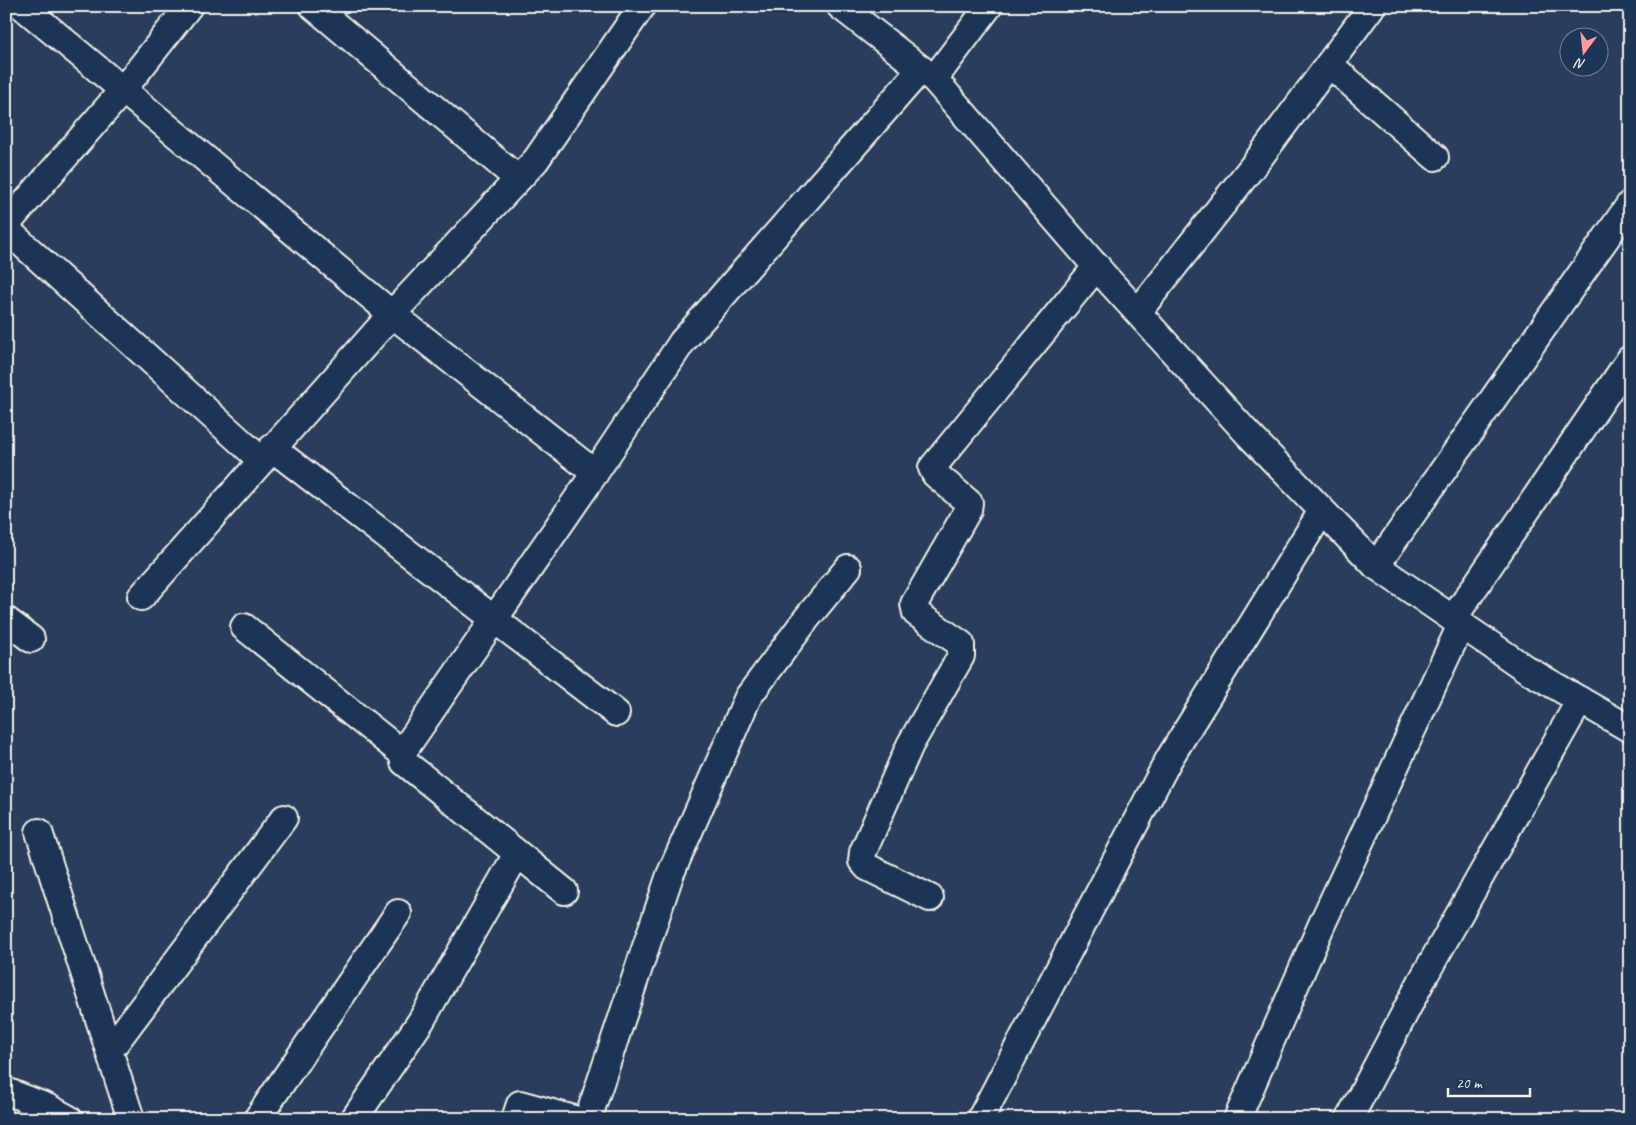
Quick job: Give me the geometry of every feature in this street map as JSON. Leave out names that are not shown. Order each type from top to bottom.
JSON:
[{"type":"street","points":[[22,6],[392,314],[595,473]]},
{"type":"street","points":[[6,225],[122,91],[189,6]]},
{"type":"street","points":[[313,6],[518,179]]},
{"type":"street","points":[[141,597],[392,314],[536,160],[642,6]]},
{"type":"street","points":[[840,6],[928,74],[1248,434],[1376,566],[1526,669],[1630,729]]},
{"type":"street","points":[[402,753],[595,473],[682,342],[989,6]]},
{"type":"street","points":[[1138,312],[1260,157],[1372,6]]},
{"type":"street","points":[[1329,64],[1435,157]]},
{"type":"street","points":[[1376,566],[1630,204]]},
{"type":"street","points":[[6,229],[266,454],[494,620],[616,713]]},
{"type":"street","points":[[930,898],[867,867],[862,861],[863,852],[910,745],[961,656],[961,644],[916,613],[914,604],[968,510],[969,502],[939,478],[932,468],[1097,266]]},
{"type":"street","points":[[1237,1119],[1457,622],[1630,359]]},
{"type":"street","points":[[982,1116],[1169,759],[1322,511]]},
{"type":"street","points":[[588,1119],[670,875],[748,697],[807,618],[848,568]]},
{"type":"street","points":[[6,620],[31,639]]},
{"type":"street","points":[[244,627],[402,753],[404,762],[564,892]]},
{"type":"street","points":[[1349,1119],[1421,982],[1580,700]]},
{"type":"street","points":[[110,1050],[284,818]]},
{"type":"street","points":[[39,832],[131,1119]]},
{"type":"street","points":[[354,1119],[421,1021],[517,854]]},
{"type":"street","points":[[257,1119],[398,913]]},
{"type":"street","points":[[6,1091],[47,1107],[69,1119]]},
{"type":"street","points":[[514,1119],[520,1104],[574,1119]]}]
